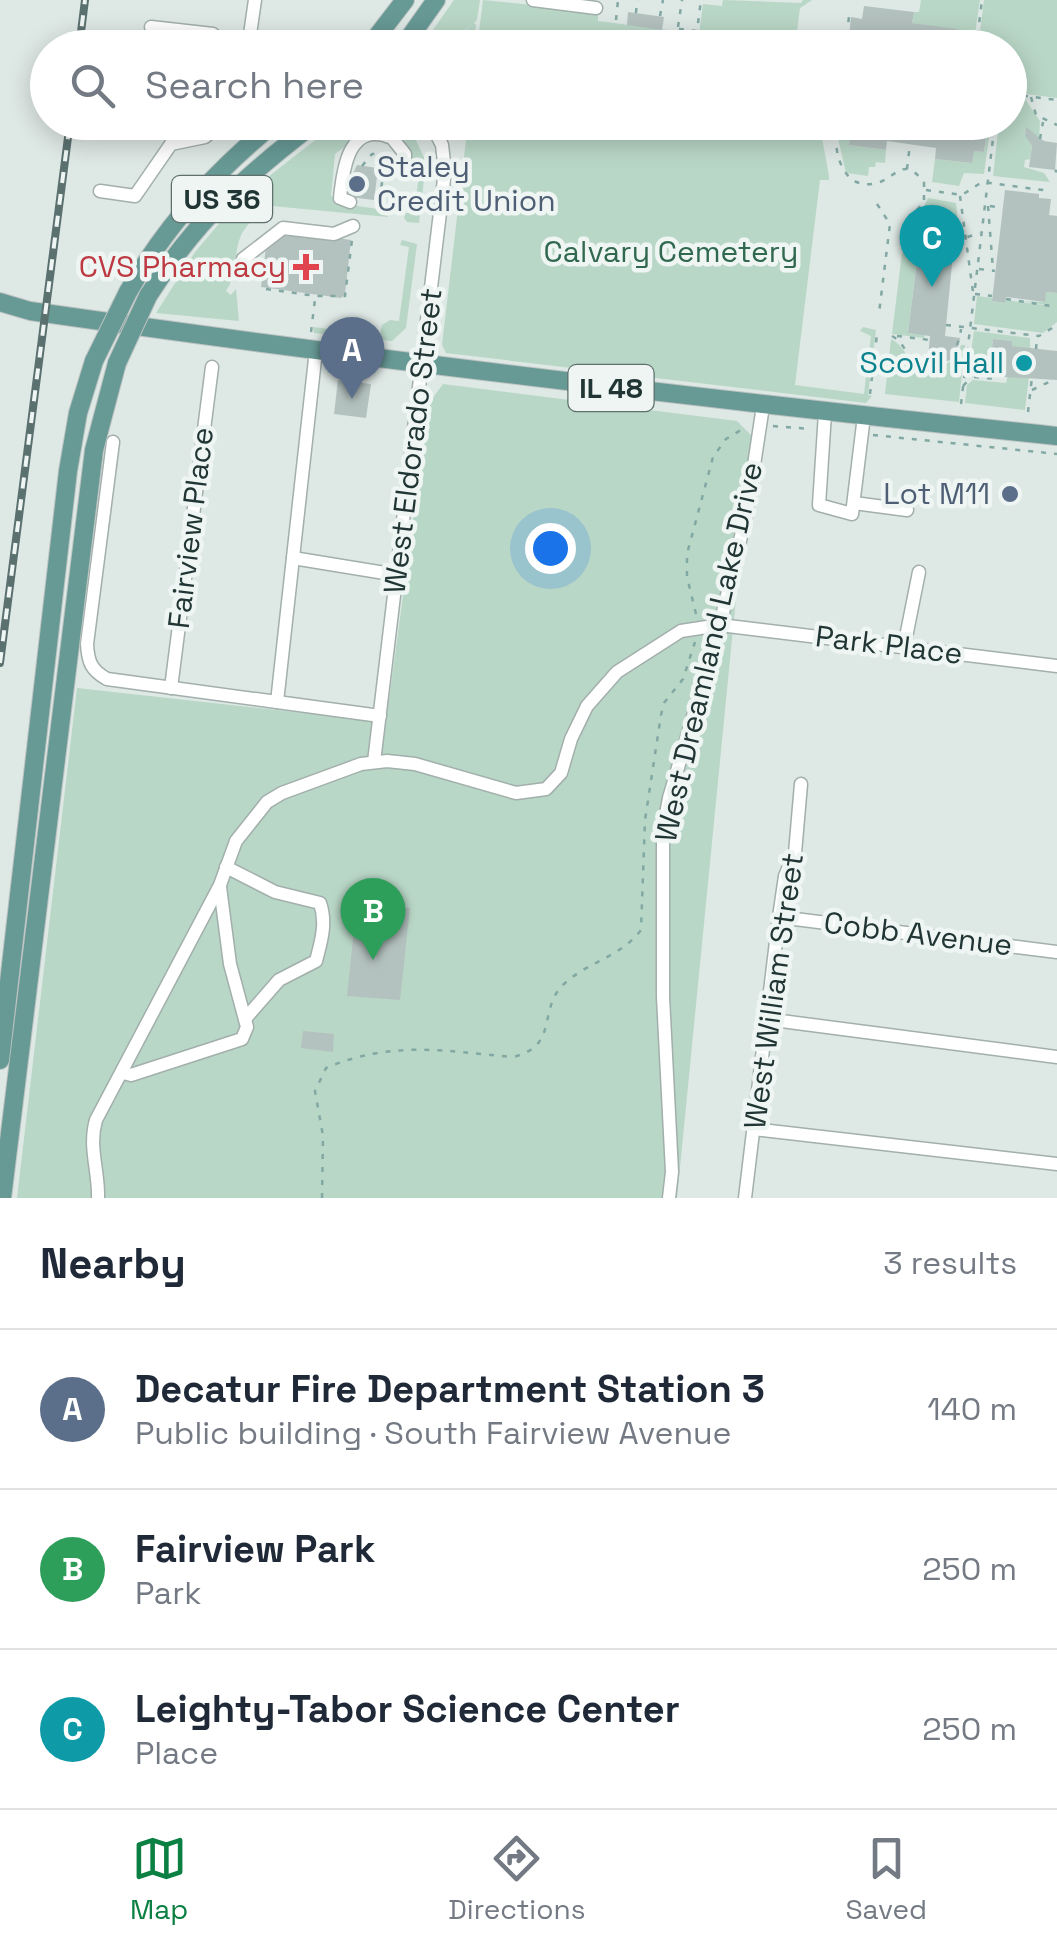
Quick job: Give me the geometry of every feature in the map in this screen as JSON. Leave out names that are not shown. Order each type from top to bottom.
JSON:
[{"type":"main road","points":[[386,30],[405,0]]},
{"type":"main road","points":[[415,30],[436,0]]},
{"type":"main road","name":"US 36","points":[[0,1060],[68,470],[78,413],[94,361],[128,292],[160,240],[227,164],[255,140]]},
{"type":"main road","name":"US 36","points":[[2,1198],[94,450],[117,363],[148,296],[168,264],[208,214],[247,175],[293,140]]},
{"type":"main road","name":"IL 48","points":[[0,302],[30,311]]},
{"type":"main road","name":"IL 48","points":[[0,312],[30,311],[314,341],[422,364],[763,406],[825,422],[1057,436]]},
{"type":"street","points":[[251,30],[255,0]]},
{"type":"street","points":[[533,0],[596,8]]},
{"type":"street","points":[[152,27],[178,30]]},
{"type":"street","points":[[100,191],[135,196],[171,144],[190,140]]},
{"type":"street","points":[[350,202],[340,198],[344,164],[360,140]]},
{"type":"street","points":[[394,140],[405,154],[402,167]]},
{"type":"street","name":"West Eldorado Street","points":[[374,762],[445,171],[439,140]]},
{"type":"street","points":[[244,256],[283,228],[350,232]]},
{"type":"street","points":[[277,702],[314,341]]},
{"type":"street","name":"Fairview Place","points":[[171,688],[212,367]]},
{"type":"street","name":"West Dreamland Lake Drive","points":[[669,1198],[672,1172],[662,997],[663,830],[747,511],[763,406]]},
{"type":"street","points":[[825,422],[819,506],[852,514],[863,425]]},
{"type":"street","points":[[113,442],[87,644],[94,672],[107,679],[380,716]]},
{"type":"street","points":[[854,503],[907,510]]},
{"type":"street","points":[[293,558],[397,575]]},
{"type":"street","points":[[904,647],[919,572]]},
{"type":"street","points":[[98,1198],[92,1134],[96,1120],[124,1074],[220,885],[243,829],[267,802],[374,762],[415,764],[516,793],[546,789],[561,772],[587,706],[618,672],[680,631],[720,625]]},
{"type":"street","name":"Park Place","points":[[720,625],[1057,666]]},
{"type":"street","name":"West William Street","points":[[744,1198],[779,918],[785,876],[794,853],[801,784]]},
{"type":"street","points":[[226,867],[275,892],[320,903],[323,912],[323,936],[316,961],[279,980],[245,1019]]},
{"type":"street","points":[[124,1074],[242,1039],[247,1027],[230,964],[220,885]]},
{"type":"street","name":"Cobb Avenue","points":[[779,918],[1057,952]]},
{"type":"street","points":[[766,1020],[1057,1057]]},
{"type":"street","points":[[754,1130],[1057,1164]]},
{"type":"path","points":[[616,20],[618,0]]},
{"type":"path","points":[[636,13],[637,0]]},
{"type":"path","points":[[660,16],[662,0]]},
{"type":"path","points":[[682,0],[678,29],[688,30]]},
{"type":"path","points":[[697,30],[701,0]]},
{"type":"path","points":[[978,30],[982,0]]},
{"type":"path","points":[[848,30],[850,17]]},
{"type":"path","points":[[1027,96],[1057,100]]},
{"type":"path","points":[[1031,97],[1033,112],[1057,125]]},
{"type":"path","points":[[1040,140],[1043,120]]},
{"type":"path","points":[[835,140],[841,168],[856,182],[875,183],[896,171],[907,170],[919,176],[926,190],[922,207],[908,217],[905,237]]},
{"type":"path","points":[[960,404],[993,140]]},
{"type":"path","points":[[907,170],[910,144]]},
{"type":"path","points":[[362,166],[372,154],[380,154],[384,166],[380,200]]},
{"type":"path","points":[[926,190],[960,195],[978,183],[988,183],[1050,191]]},
{"type":"path","points":[[960,195],[974,295]]},
{"type":"path","points":[[877,204],[890,224],[880,313]]},
{"type":"path","points":[[986,206],[1003,208]]},
{"type":"path","points":[[977,268],[994,271],[986,206]]},
{"type":"path","points":[[266,289],[344,296],[350,232]]},
{"type":"path","points":[[954,241],[982,232]]},
{"type":"path","points":[[992,249],[998,250]]},
{"type":"path","points":[[974,295],[992,296]]},
{"type":"path","points":[[314,341],[316,296]]},
{"type":"path","points":[[1006,299],[1057,307]]},
{"type":"path","points":[[946,325],[1044,336],[1057,324]]},
{"type":"path","points":[[930,340],[892,336],[917,364],[931,368],[954,355],[961,326]]},
{"type":"path","points":[[870,394],[877,334]]},
{"type":"path","points":[[1036,349],[1037,336]]},
{"type":"path","points":[[965,364],[972,377]]},
{"type":"path","points":[[972,377],[996,380],[997,376]]},
{"type":"path","points":[[963,386],[972,377]]},
{"type":"path","points":[[1028,412],[1032,377]]},
{"type":"path","points":[[1030,390],[1054,380]]},
{"type":"path","points":[[776,426],[825,422]]},
{"type":"path","points":[[863,425],[1057,454]]},
{"type":"path","points":[[696,616],[687,576],[687,554],[713,457],[726,439],[748,426]]},
{"type":"path","points":[[322,1198],[323,1136],[315,1091],[326,1068],[364,1054],[397,1048],[513,1057],[528,1054],[545,1033],[553,1002],[564,984],[621,950],[641,930],[645,820],[664,703],[683,679],[696,636]]},
{"type":"green space","points":[[454,0],[480,0],[476,30],[465,30],[473,24],[464,30],[433,30]]},
{"type":"green space","points":[[483,0],[598,12],[598,21],[668,30],[479,30]]},
{"type":"green space","points":[[723,0],[812,0],[800,8],[797,30],[700,30],[703,4],[722,6]]},
{"type":"green space","points":[[921,0],[980,0],[976,30],[912,23],[914,12],[919,12]]},
{"type":"green space","points":[[984,0],[1057,0],[1057,98],[1027,94],[1027,30],[980,30]]},
{"type":"green space","points":[[1027,102],[1040,121],[1039,139],[1027,130]]},
{"type":"green space","points":[[1027,139],[1032,146],[1024,167],[1044,173],[1050,182],[993,176],[997,140]]},
{"type":"green space","points":[[315,140],[353,140],[335,154],[331,196],[343,204],[386,210],[388,217],[272,206],[246,227],[240,238],[226,291],[231,295],[236,289],[239,321],[156,313],[195,252],[240,199]]},
{"type":"green space","points":[[382,140],[416,140],[426,162],[419,223],[404,218],[406,213],[414,213],[419,175],[410,173],[404,146]]},
{"type":"green space","name":"Calvary Cemetery","points":[[466,140],[822,140],[829,180],[820,180],[795,385],[864,394],[871,336],[860,331],[863,327],[876,330],[868,395],[872,396],[866,403],[446,353],[442,345]]},
{"type":"green space","points":[[838,140],[886,150],[885,163],[876,162],[875,167],[869,167],[868,176],[846,173]]},
{"type":"green space","points":[[989,140],[984,174],[964,173],[959,186],[932,182],[935,159],[971,163],[974,151],[984,152]]},
{"type":"green space","points":[[928,198],[956,203],[959,234],[943,232],[943,223],[922,220],[919,242],[907,241],[910,219],[923,209]]},
{"type":"green space","points":[[402,240],[417,244],[406,328],[392,341],[314,333],[313,327],[380,335],[382,325],[390,320],[399,321],[409,247],[400,245]]},
{"type":"green space","points":[[906,249],[918,250],[908,333],[925,335],[924,338],[892,334],[902,253]]},
{"type":"green space","points":[[1046,292],[1057,293],[1057,322],[1043,333],[974,324],[977,296],[1004,303],[1005,300],[1052,306],[1022,301],[1044,302]]},
{"type":"green space","points":[[974,331],[1030,338],[1030,349],[1012,346],[1012,341],[993,339],[989,376],[974,373],[969,366]]},
{"type":"green space","points":[[891,339],[914,364],[928,371],[941,368],[965,345],[959,402],[885,394]]},
{"type":"green space","points":[[1008,374],[1029,377],[1025,410],[965,403],[967,385],[973,380],[1006,383]]},
{"type":"green space","points":[[443,384],[737,421],[752,436],[677,1198],[17,1198],[77,688],[386,722],[429,403]]},
{"type":"building","points":[[864,6],[914,12],[912,23],[957,29],[850,30],[851,17],[862,19]]},
{"type":"building","points":[[628,12],[664,17],[662,30],[627,25]]},
{"type":"building","points":[[1027,128],[1044,141],[1057,143],[1055,170],[1029,167],[1032,146]]},
{"type":"building","points":[[850,140],[986,140],[984,152],[974,151],[972,163],[935,159],[936,148],[887,141],[886,150],[849,145]]},
{"type":"building","name":"Staley Credit Union","points":[[357,165],[384,169],[383,178],[377,177],[374,200],[349,197],[350,193],[338,191],[340,176],[351,178]]},
{"type":"building","points":[[1005,190],[1051,199],[1049,215],[1057,216],[1057,293],[1046,292],[1045,302],[1006,297],[1005,303],[992,301]]},
{"type":"building","points":[[922,220],[944,223],[943,232],[955,234],[945,336],[960,338],[950,360],[927,369],[930,336],[908,333]]},
{"type":"building","name":"CVS Pharmacy","points":[[279,223],[285,231],[351,240],[345,294],[341,298],[261,287],[266,247],[274,241],[267,232]]},
{"type":"building","name":"Scovil Hall","points":[[993,339],[1012,341],[1012,346],[1057,351],[1057,380],[989,376]]},
{"type":"building","points":[[338,380],[371,384],[366,418],[334,414]]},
{"type":"building","points":[[357,901],[410,908],[400,1000],[347,996]]},
{"type":"building","points":[[303,1031],[334,1034],[333,1052],[301,1048]]},
{"type":"railway","points":[[81,30],[85,0]]},
{"type":"railway","points":[[0,663],[68,140]]},
{"type":"place","name":"Staley Credit Union","points":[[357,184]]},
{"type":"place","name":"CVS Pharmacy","points":[[306,267]]},
{"type":"place","name":"Leighty-Tabor Science Center","points":[[932,287]]},
{"type":"place","name":"Scovil Hall","points":[[1024,363]]},
{"type":"place","name":"Decatur Fire Department Station 3","points":[[352,399]]},
{"type":"place","name":"Lot M11","points":[[1010,494]]},
{"type":"place","name":"Fairview Park","points":[[373,960]]}]
